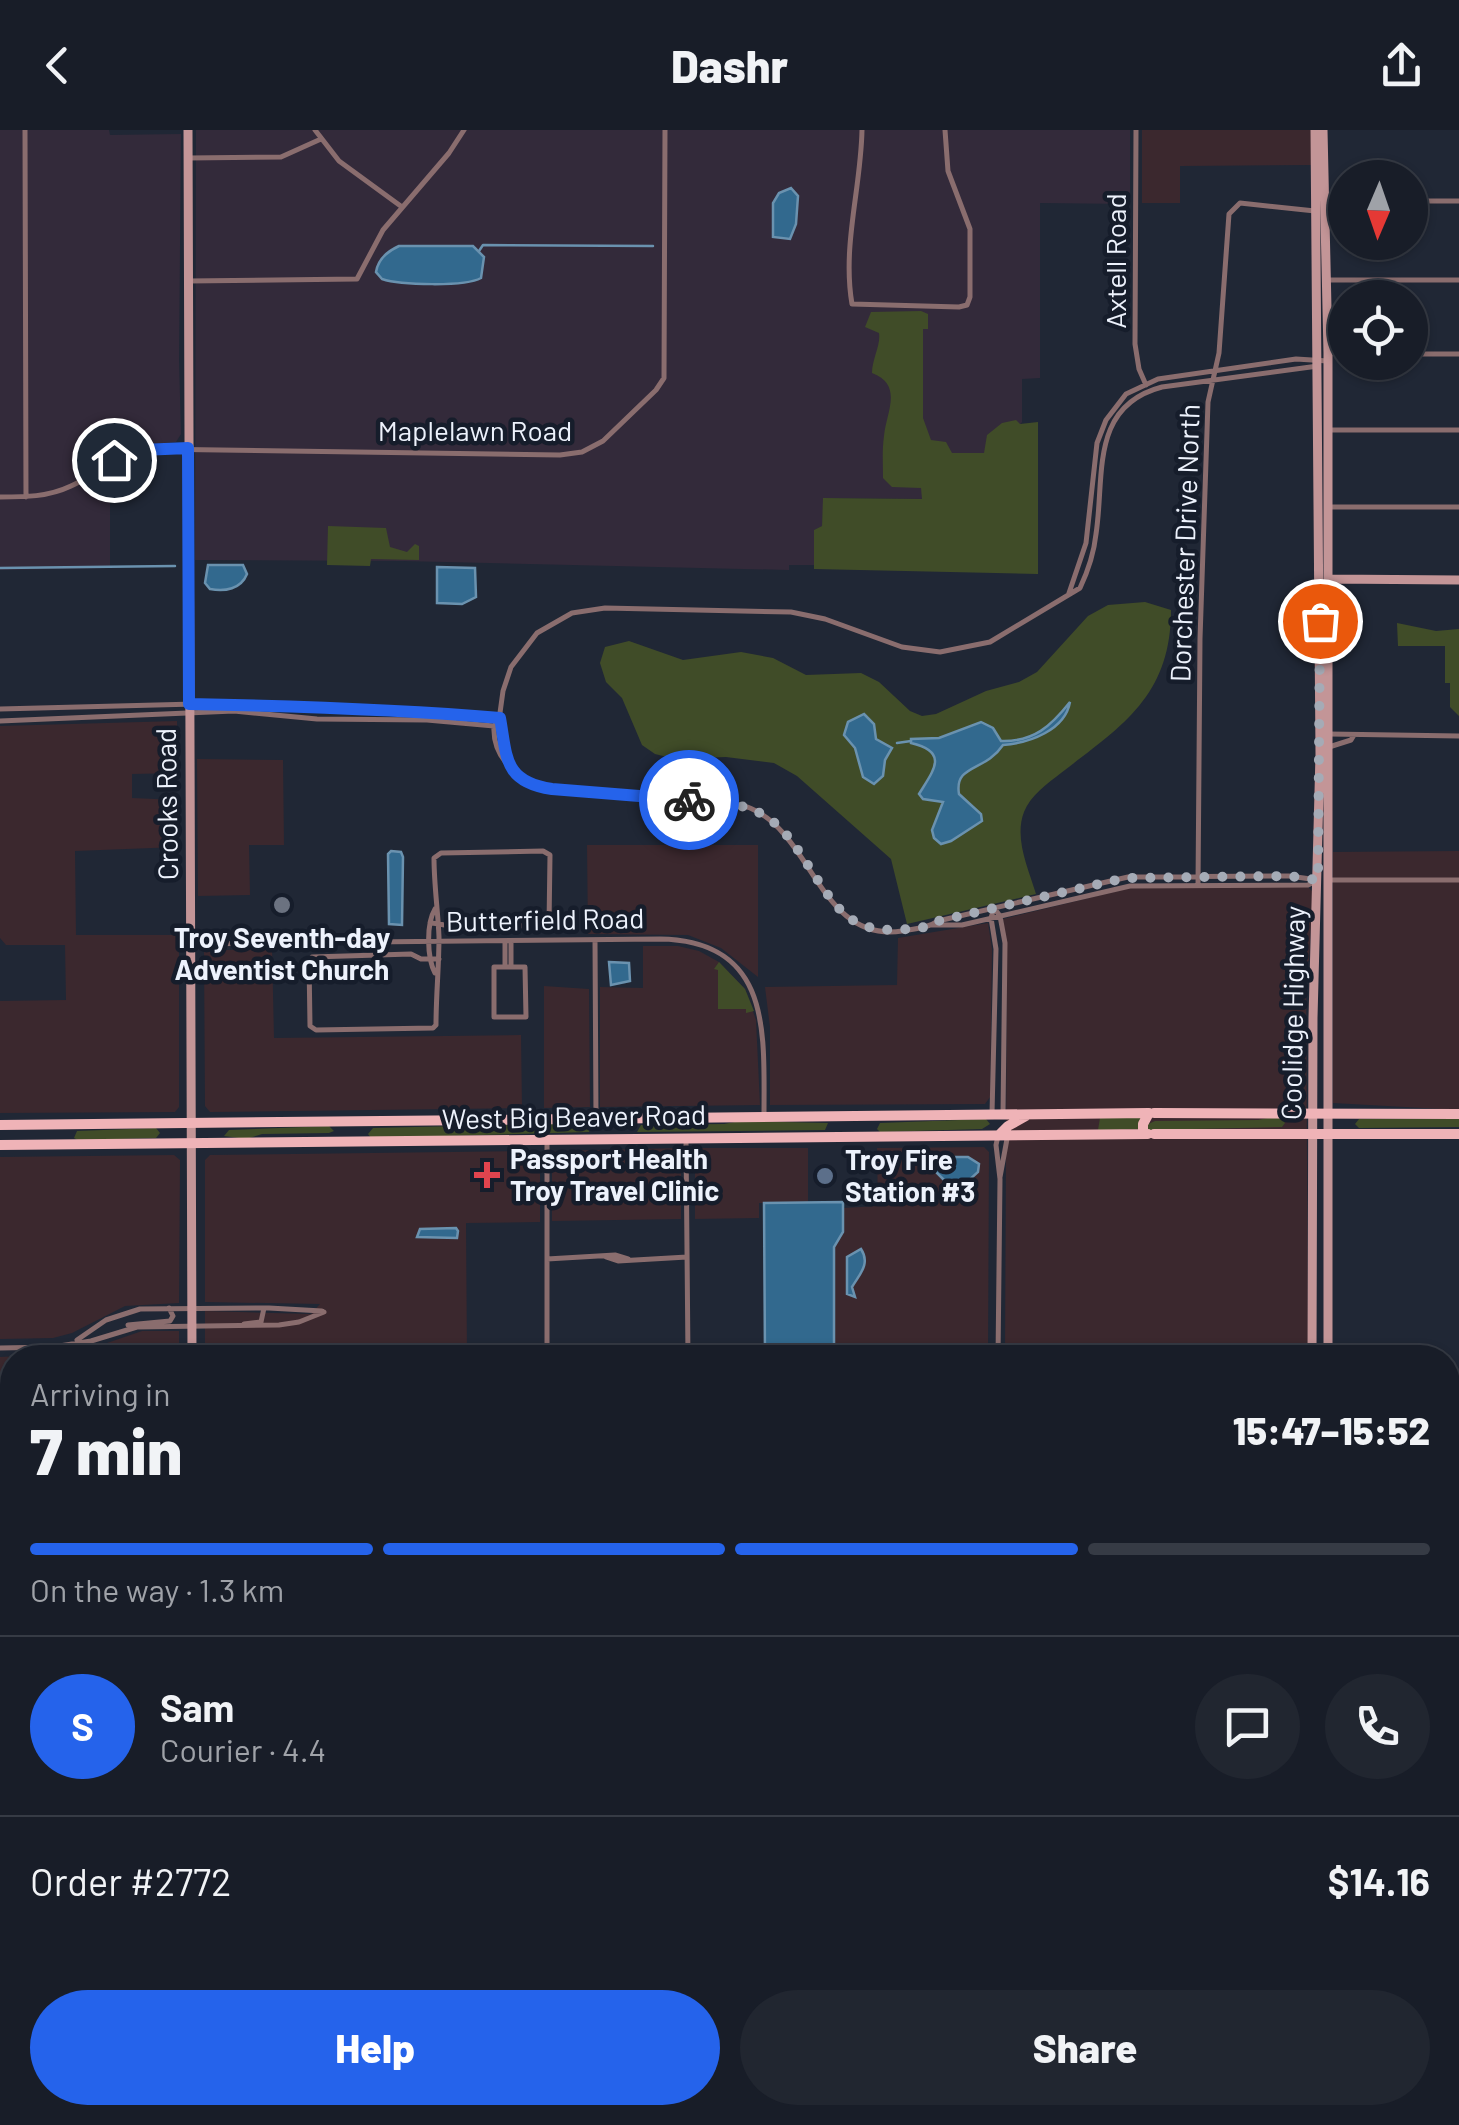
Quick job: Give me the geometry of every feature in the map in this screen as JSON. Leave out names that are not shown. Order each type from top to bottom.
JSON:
[{"type":"main road","name":"Crooks Road","points":[[188,130],[192,1345]]},
{"type":"main road","name":"Coolidge Highway","points":[[1315,130],[1328,280],[1324,360],[1329,579],[1324,622],[1329,747],[1324,792]]},
{"type":"main road","name":"Coolidge Highway","points":[[1323,130],[1328,1345]]},
{"type":"main road","points":[[1329,579],[1459,580]]},
{"type":"main road","name":"Coolidge Highway","points":[[1312,1345],[1314,974],[1324,880]]},
{"type":"main road","points":[[1314,974],[1324,974],[1328,980]]},
{"type":"main road","points":[[1313,1060],[1318,1064],[1327,1062]]},
{"type":"main road","points":[[1284,1133],[1291,1122],[1289,1112]]},
{"type":"main road","name":"West Big Beaver Road","points":[[0,1124],[1289,1112],[1459,1114]]},
{"type":"main road","points":[[1352,1133],[1350,1120],[1358,1112]]},
{"type":"main road","points":[[1149,1134],[1143,1124],[1151,1113]]},
{"type":"main road","points":[[1005,1135],[1008,1126],[1028,1114]]},
{"type":"main road","points":[[1083,1134],[1093,1124],[1093,1114]]},
{"type":"main road","points":[[872,1136],[871,1124],[878,1115]]},
{"type":"main road","points":[[979,1136],[989,1131],[997,1115]]},
{"type":"main road","points":[[827,1136],[834,1126],[831,1116]]},
{"type":"main road","points":[[589,1139],[596,1131],[596,1118]]},
{"type":"main road","points":[[633,1139],[631,1130],[640,1118]]},
{"type":"main road","points":[[329,1142],[340,1131],[338,1121]]},
{"type":"main road","points":[[364,1142],[362,1130],[369,1121]]},
{"type":"main road","points":[[220,1144],[217,1132],[225,1122]]},
{"type":"main road","points":[[157,1144],[165,1134],[164,1123]]},
{"type":"main road","points":[[41,1145],[48,1137],[48,1124]]},
{"type":"main road","points":[[70,1145],[68,1132],[76,1124]]},
{"type":"main road","name":"West Big Beaver Road","points":[[0,1145],[1459,1134]]},
{"type":"main road","points":[[1313,1202],[1319,1198],[1327,1205]]},
{"type":"main road","points":[[1313,1258],[1327,1264]]},
{"type":"main road","points":[[1312,1293],[1319,1291],[1326,1298]]},
{"type":"street","points":[[25,130],[26,496]]},
{"type":"street","points":[[315,130],[345,166],[402,207]]},
{"type":"street","points":[[188,281],[342,281],[360,277],[375,242],[464,130]]},
{"type":"street","name":"Maplelawn Road","points":[[0,497],[64,489],[129,452],[188,448],[560,455],[598,445],[656,390],[665,371],[666,130]]},
{"type":"street","points":[[862,130],[851,229],[852,304],[959,307],[966,305],[970,297],[970,229],[948,172],[946,130]]},
{"type":"street","name":"Axtell Road","points":[[1136,130],[1135,344],[1148,391]]},
{"type":"street","points":[[188,158],[281,157],[321,140]]},
{"type":"street","points":[[1428,201],[1459,201]]},
{"type":"street","name":"Dorchester Drive North","points":[[1198,886],[1208,402],[1219,353],[1228,214],[1234,205],[1243,202],[1276,209],[1322,208]]},
{"type":"street","points":[[1322,208],[1328,206]]},
{"type":"street","points":[[1428,280],[1459,280]]},
{"type":"street","points":[[1428,354],[1459,354]]},
{"type":"street","points":[[1324,880],[1308,885],[1130,886],[952,926],[882,932],[849,920],[832,903],[778,826],[752,809],[728,803],[544,788],[526,782],[506,761],[498,721],[507,677],[525,645],[551,623],[586,610],[791,612],[829,620],[902,647],[940,652],[990,642],[1080,588],[1092,555],[1105,443],[1122,411],[1148,391],[1328,359]]},
{"type":"street","points":[[1068,596],[1086,543],[1094,454],[1102,427],[1126,394],[1144,383],[1214,371],[1324,360]]},
{"type":"street","points":[[1328,430],[1459,430]]},
{"type":"street","points":[[1329,507],[1459,507]]},
{"type":"street","points":[[0,709],[280,705],[319,710],[441,712],[498,721]]},
{"type":"street","points":[[0,720],[189,707]]},
{"type":"street","points":[[28,719],[30,709]]},
{"type":"street","points":[[1329,734],[1459,736]]},
{"type":"street","points":[[1329,747],[1351,740],[1354,735]]},
{"type":"street","points":[[430,923],[438,923],[459,928],[548,925],[550,855],[543,851],[437,854],[434,858],[434,909],[438,923],[439,960],[436,1025],[430,1030],[316,1030],[310,1026],[312,956],[411,954],[439,960]]},
{"type":"street","points":[[932,926],[938,921],[1125,878],[1459,880]]},
{"type":"street","points":[[994,908],[1000,916],[1005,943],[997,1115]]},
{"type":"street","points":[[994,908],[991,918],[996,949],[997,1115]]},
{"type":"street","points":[[434,909],[430,960],[436,973]]},
{"type":"street","points":[[595,940],[596,1118]]},
{"type":"street","points":[[508,941],[508,967]]},
{"type":"street","name":"Butterfield Road","points":[[191,944],[689,942],[712,950],[736,968],[751,987],[761,1013],[764,1116]]},
{"type":"street","points":[[494,967],[508,967],[525,967],[526,1017],[494,1017],[494,967]]},
{"type":"street","points":[[1000,1180],[996,1156],[1005,1135]]},
{"type":"street","points":[[998,1345],[1000,1180],[1005,1135]]},
{"type":"street","points":[[686,1138],[688,1345]]},
{"type":"street","points":[[547,1140],[547,1345]]},
{"type":"street","points":[[546,1259],[687,1258]]},
{"type":"street","points":[[62,1345],[110,1335],[133,1324],[170,1322],[173,1312],[168,1308]]},
{"type":"street","points":[[241,1326],[262,1322],[264,1308]]},
{"type":"street","points":[[75,1342],[106,1320],[131,1310],[264,1308],[324,1312],[300,1322],[122,1330]]},
{"type":"street","points":[[299,1310],[300,1322]]},
{"type":"street","points":[[106,1320],[110,1335]]},
{"type":"shaded area","points":[[0,130],[181,134],[181,434],[176,442],[142,445],[110,458],[110,568],[0,570]]},
{"type":"shaded area","points":[[196,130],[1130,130],[1130,204],[1040,203],[1040,378],[1022,379],[1022,422],[973,487],[922,487],[922,499],[824,498],[822,526],[814,530],[814,565],[789,565],[789,570],[195,560]]},
{"type":"shaded area","points":[[1142,130],[1312,130],[1312,165],[1180,166],[1180,203],[1142,203]]},
{"type":"shaded area","points":[[177,721],[178,773],[132,774],[132,798],[178,800],[178,847],[75,851],[76,935],[179,935],[179,1107],[175,1112],[0,1113],[0,1001],[66,1000],[65,945],[6,945],[0,938],[0,726]]},
{"type":"shaded area","points":[[197,759],[283,760],[284,845],[249,845],[250,895],[198,896]]},
{"type":"shaded area","points":[[587,845],[758,845],[758,977],[721,948],[688,935],[588,934]]},
{"type":"shaded area","points":[[1459,851],[1459,1110],[1333,1103],[1333,852]]},
{"type":"shaded area","points":[[1307,886],[1313,892],[1306,964],[1308,1345],[1005,1345],[1007,949],[1003,919],[1130,888]]},
{"type":"shaded area","points":[[988,923],[992,949],[990,1097],[985,1104],[770,1105],[770,1027],[765,987],[897,985],[898,938]]},
{"type":"shaded area","points":[[643,946],[678,946],[699,951],[719,962],[745,989],[756,1020],[760,1105],[600,1107],[600,987],[643,988]]},
{"type":"shaded area","points":[[272,948],[274,1038],[521,1035],[522,1108],[210,1112],[205,1106],[204,951]]},
{"type":"shaded area","points":[[544,986],[589,989],[590,1107],[544,1108]]},
{"type":"shaded area","points":[[984,1147],[989,1152],[988,1345],[834,1345],[835,1243],[843,1232],[843,1208],[878,1206],[877,1148]]},
{"type":"shaded area","points":[[681,1148],[681,1219],[552,1221],[552,1151]]},
{"type":"shaded area","points":[[695,1148],[808,1148],[808,1202],[759,1203],[759,1218],[695,1219]]},
{"type":"shaded area","points":[[540,1151],[540,1222],[466,1223],[467,1345],[205,1345],[205,1311],[311,1314],[320,1304],[205,1302],[205,1160],[210,1155]]},
{"type":"shaded area","points":[[174,1155],[180,1160],[179,1303],[125,1306],[72,1333],[53,1338],[0,1339],[0,1157]]},
{"type":"shaded area","points":[[142,1331],[179,1331],[179,1345],[101,1345]]},
{"type":"green space","points":[[871,312],[928,314],[928,329],[923,329],[923,418],[931,440],[946,442],[952,453],[984,453],[987,435],[1002,423],[1038,422],[1038,574],[814,569],[814,530],[822,526],[823,498],[922,499],[921,488],[892,487],[883,478],[883,441],[891,400],[888,385],[872,373],[879,333],[865,327]]},
{"type":"green space","points":[[328,526],[386,528],[390,547],[407,552],[415,544],[419,546],[419,560],[371,559],[370,566],[327,565]]},
{"type":"green space","points":[[1145,602],[1171,610],[1169,640],[1152,687],[1123,723],[1040,790],[1024,812],[1021,843],[1036,894],[907,924],[891,859],[797,776],[774,763],[726,757],[675,759],[655,754],[642,745],[622,698],[606,682],[600,663],[605,647],[629,641],[683,660],[741,652],[773,658],[806,675],[861,673],[879,682],[910,711],[922,716],[936,714],[1037,672],[1088,616],[1108,605]]},
{"type":"green space","points":[[1397,623],[1436,631],[1459,629],[1459,716],[1450,707],[1450,683],[1445,683],[1445,646],[1398,646]]},
{"type":"green space","points":[[719,962],[745,989],[754,1011],[718,1009],[718,970],[714,969]]},
{"type":"green space","points":[[1100,1118],[1141,1118],[1140,1129],[1098,1130]]},
{"type":"green space","points":[[1282,1118],[1285,1123],[1282,1127],[1148,1130],[1146,1125],[1155,1121]]},
{"type":"green space","points":[[986,1119],[990,1124],[982,1129],[877,1129],[880,1123]]},
{"type":"green space","points":[[1359,1119],[1459,1119],[1459,1127],[1359,1128],[1355,1124]]},
{"type":"green space","points":[[588,1123],[589,1132],[371,1138],[368,1134],[373,1128]]},
{"type":"green space","points":[[828,1123],[825,1130],[637,1132],[641,1125]]},
{"type":"green space","points":[[329,1126],[334,1131],[262,1134],[246,1139],[224,1136],[229,1130]]},
{"type":"green space","points":[[156,1128],[160,1133],[156,1138],[74,1138],[77,1131]]},
{"type":"water","points":[[791,188],[798,196],[796,224],[790,239],[773,237],[773,203],[779,193]]},
{"type":"water","points":[[399,246],[473,246],[484,257],[481,278],[432,284],[382,279],[376,272],[379,263]]},
{"type":"water","points":[[208,565],[243,565],[247,574],[232,588],[210,589],[205,583]]},
{"type":"water","points":[[437,567],[475,568],[476,597],[462,604],[437,603]]},
{"type":"water","points":[[1070,702],[1054,727],[1035,738],[1003,745],[961,777],[959,794],[981,814],[982,821],[951,841],[941,844],[934,838],[932,830],[943,802],[923,799],[919,794],[933,770],[934,757],[911,743],[911,739],[939,738],[981,722],[993,728],[1001,741],[1023,739],[1049,725]]},
{"type":"water","points":[[864,714],[874,724],[876,739],[892,748],[883,776],[874,784],[863,777],[855,748],[844,735],[848,722]]},
{"type":"water","points":[[391,851],[401,852],[403,857],[402,925],[389,924]]},
{"type":"water","points":[[609,962],[629,963],[630,981],[611,985]]},
{"type":"water","points":[[938,1157],[968,1157],[979,1164],[978,1172],[956,1192],[932,1168]]},
{"type":"water","points":[[843,1202],[843,1232],[834,1247],[834,1345],[765,1345],[764,1203]]},
{"type":"water","points":[[456,1228],[457,1238],[417,1237],[420,1229]]},
{"type":"water","points":[[861,1249],[864,1264],[852,1287],[855,1297],[847,1294],[847,1257]]},
{"type":"waterway","points":[[479,251],[483,245],[653,246]]},
{"type":"waterway","points":[[0,568],[175,566]]},
{"type":"waterway","points":[[897,743],[911,741]]},
{"type":"way so far","points":[[689,800],[738,805],[766,816],[792,842],[832,903],[849,920],[882,932],[932,926],[938,921],[1125,878],[1308,876],[1318,880],[1320,621]]},
{"type":"place","name":"Troy Seventh-day Adventist Church","points":[[282,905]]},
{"type":"place","name":"Passport Health Troy Travel Clinic","points":[[487,1175]]},
{"type":"place","name":"Troy Fire Station #3","points":[[825,1176]]},
{"type":"route","points":[[114,460],[150,448],[188,448],[189,704],[441,712],[500,718],[506,761],[531,784],[689,800]]}]
